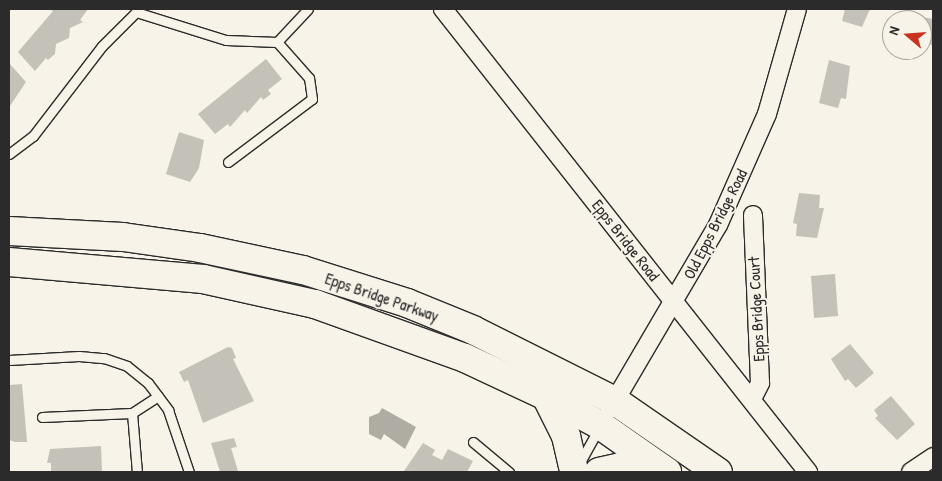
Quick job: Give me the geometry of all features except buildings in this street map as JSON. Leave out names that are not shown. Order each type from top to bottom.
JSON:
[{"type":"main road","name":"Epps Bridge Parkway","points":[[9,231],[123,237],[200,248],[303,270],[407,303],[473,330],[615,402],[718,472]]},
{"type":"main road","name":"Epps Bridge Parkway","points":[[9,262],[203,279],[315,304],[465,358],[546,396],[600,425],[667,472]]},
{"type":"main road","points":[[546,396],[566,436],[574,472]]},
{"type":"main road","points":[[599,472],[620,467],[660,472]]},
{"type":"street","name":"Epps Bridge Road","points":[[443,9],[808,472]]},
{"type":"street","name":"Old Epps Bridge Road","points":[[600,425],[675,301],[718,225],[767,114],[797,9]]},
{"type":"street","name":"Epps Bridge Court","points":[[752,399],[760,384],[753,216]]},
{"type":"street","points":[[911,472],[933,457]]},
{"type":"lane","points":[[277,42],[308,9]]},
{"type":"lane","points":[[9,154],[33,136],[102,46],[135,10],[226,40],[277,42],[309,78],[312,99],[228,162]]},
{"type":"lane","points":[[9,360],[79,356],[104,358],[127,366],[158,396],[168,410],[189,472]]},
{"type":"lane","points":[[42,416],[132,413],[158,396]]},
{"type":"lane","points":[[132,413],[137,472]]},
{"type":"lane","points":[[574,472],[600,425]]},
{"type":"lane","points":[[473,442],[509,472]]},
{"type":"shaded area","points":[[382,408],[416,427],[405,449],[384,434],[381,440],[369,434],[369,417],[379,413]]}]
